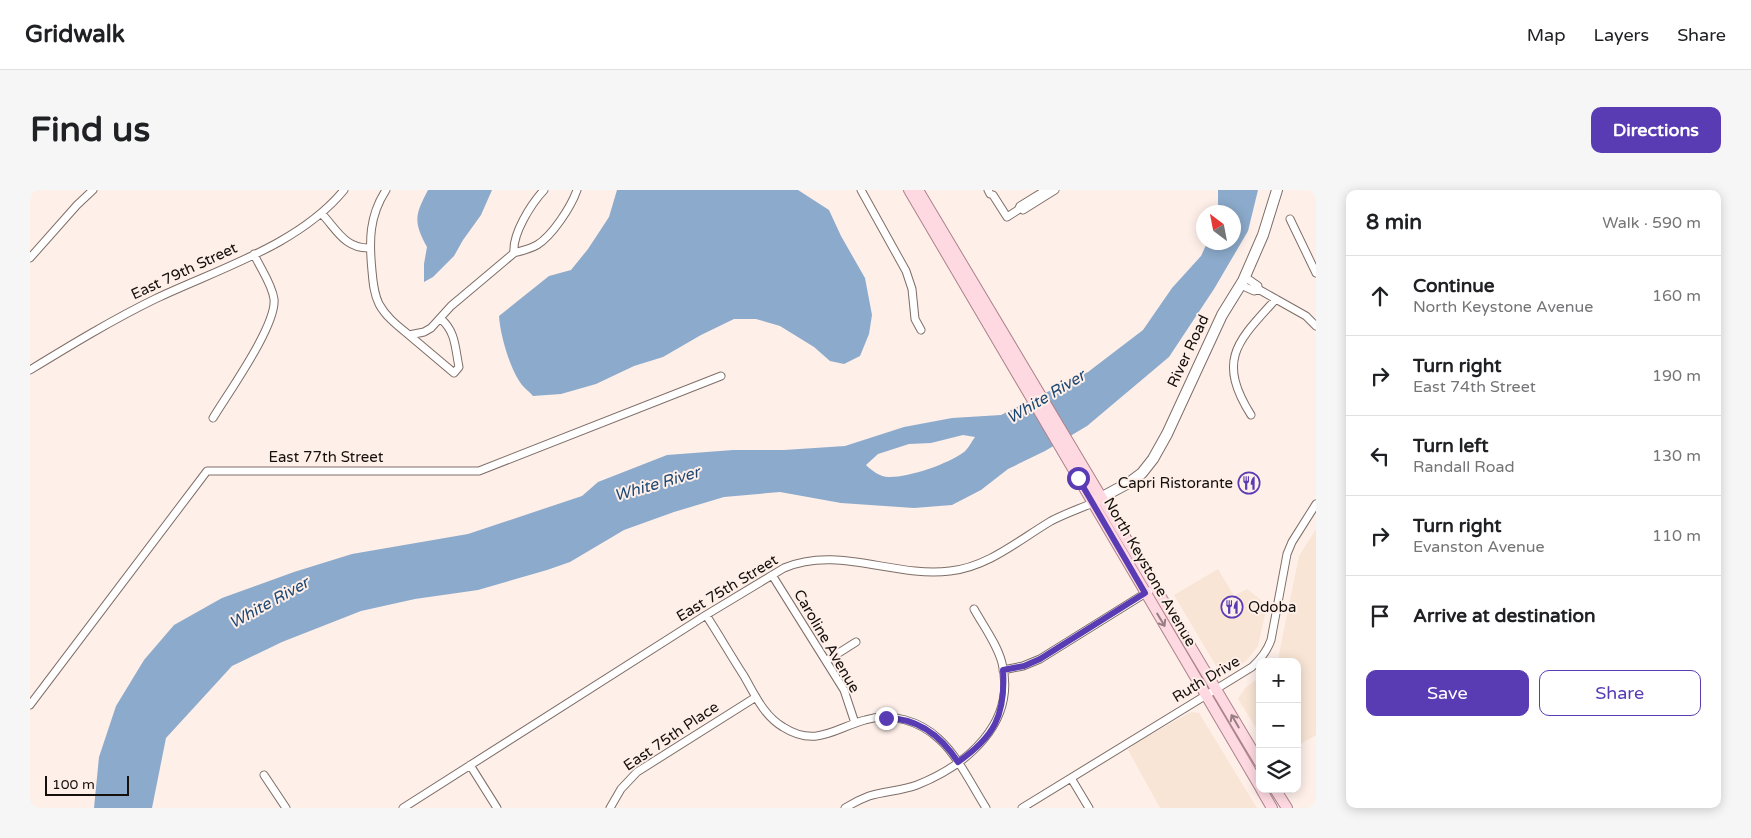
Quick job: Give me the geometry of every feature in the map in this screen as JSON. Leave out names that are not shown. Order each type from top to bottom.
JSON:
[{"type":"main road","name":"North Keystone Avenue","points":[[909,190],[993,325]]},
{"type":"main road","name":"North Keystone Avenue","points":[[918,190],[993,325],[1067,451],[1097,500],[1152,583],[1156,586],[1256,756]]},
{"type":"main road","name":"North Keystone Avenue","points":[[1097,500],[1145,593],[1256,781]]},
{"type":"main road","name":"North Keystone Avenue","points":[[1263,793],[1272,808]]},
{"type":"main road","points":[[1278,793],[1287,808]]},
{"type":"street","name":"East 79th Street","points":[[30,370],[138,307],[254,254],[290,234],[322,214],[344,190]]},
{"type":"street","points":[[386,190],[372,220],[370,248],[375,296],[386,315],[454,373],[459,367],[454,338],[450,328],[441,319]]},
{"type":"street","points":[[514,253],[513,244],[518,231],[544,190]]},
{"type":"street","points":[[409,335],[428,330],[441,319],[451,306],[514,253],[534,246],[545,239],[564,214],[577,190]]},
{"type":"street","points":[[861,190],[908,276],[912,289],[915,319],[921,330]]},
{"type":"street","points":[[992,192],[1008,217],[1018,210],[1020,206],[1046,190]]},
{"type":"street","points":[[1018,210],[1022,210],[1055,190]]},
{"type":"street","name":"River Road","points":[[1097,500],[1135,479],[1153,460],[1167,434],[1222,314],[1243,281],[1263,234],[1277,190]]},
{"type":"street","points":[[30,258],[67,215],[91,191]]},
{"type":"street","points":[[322,214],[349,244],[370,248]]},
{"type":"street","points":[[1290,219],[1316,273]]},
{"type":"street","points":[[214,418],[256,349],[273,310],[274,300],[272,293],[254,254]]},
{"type":"street","points":[[1243,281],[1254,292],[1258,290],[1276,299],[1306,316],[1316,326]]},
{"type":"street","points":[[1251,414],[1241,399],[1235,384],[1233,373],[1234,358],[1243,336],[1276,299]]},
{"type":"street","name":"East 77th Street","points":[[30,705],[207,471],[479,471],[721,376]]},
{"type":"street","name":"East 75th Street","points":[[403,808],[706,615],[772,575],[797,563],[824,559],[926,572],[963,569],[979,564],[1052,521],[1097,500]]},
{"type":"street","name":"Ruth Drive","points":[[1022,808],[1252,667],[1264,655],[1272,634],[1289,548],[1316,504]]},
{"type":"street","name":"Caroline Avenue","points":[[772,575],[844,690],[855,723]]},
{"type":"street","points":[[1003,670],[1024,666],[1040,659],[1156,586]]},
{"type":"street","points":[[845,808],[868,796],[905,789],[943,772],[978,747],[995,724],[1003,702],[1003,670],[994,643],[974,609]]},
{"type":"street","points":[[706,615],[756,697],[772,719],[786,729],[798,734],[821,736],[870,719],[888,717],[914,723],[930,731],[940,739],[958,762],[986,808]]},
{"type":"street","points":[[826,662],[856,642]]},
{"type":"street","name":"East 75th Place","points":[[610,808],[621,789],[637,772],[756,697]]},
{"type":"street","points":[[470,765],[497,808]]},
{"type":"street","points":[[264,775],[286,808]]},
{"type":"street","points":[[1071,778],[1089,808]]},
{"type":"shaded area","points":[[1316,529],[1316,735],[1301,744],[1301,658],[1279,658],[1299,556]]},
{"type":"shaded area","points":[[1218,569],[1234,596],[1247,589],[1261,600],[1266,610],[1258,646],[1246,661],[1226,673],[1219,671],[1174,595]]},
{"type":"shaded area","points":[[1256,680],[1256,728],[1238,699],[1245,688]]},
{"type":"shaded area","points":[[1191,712],[1199,713],[1257,808],[1160,808],[1128,750],[1136,743]]},
{"type":"water","points":[[428,190],[492,190],[481,215],[454,256],[433,277],[424,282],[424,264],[427,247],[419,231],[417,218],[420,206]]},
{"type":"water","points":[[617,190],[798,190],[829,210],[841,236],[865,278],[872,315],[869,334],[860,356],[844,364],[830,361],[814,347],[780,326],[756,319],[734,319],[663,357],[634,366],[596,384],[561,394],[533,396],[522,385],[513,370],[504,342],[499,316],[549,276],[571,270],[588,249],[609,217]]},
{"type":"water","points":[[1218,190],[1258,190],[1248,231],[1241,243],[1241,205],[1218,205]]},
{"type":"water","name":"White River","points":[[1204,250],[1237,250],[1214,289],[1169,357],[1087,426],[1045,451],[1008,469],[981,490],[952,505],[914,508],[841,503],[780,492],[724,497],[624,530],[570,562],[547,570],[478,590],[415,599],[361,611],[282,642],[232,666],[166,738],[152,808],[94,808],[99,757],[116,706],[144,660],[174,625],[222,598],[294,572],[352,554],[468,534],[582,496],[598,482],[667,455],[733,450],[784,450],[845,446],[904,427],[952,418],[1001,415],[1088,372],[1143,330],[1172,288],[1201,256]],"holes":[[[963,435],[975,437],[965,451],[939,465],[898,476],[887,477],[877,474],[866,465],[878,454],[909,444],[931,443]]]},
{"type":"place","name":"Capri Ristorante","points":[[1249,483]]},
{"type":"place","name":"Qdoba","points":[[1232,607]]},
{"type":"route","points":[[886,718],[906,720],[926,728],[944,743],[958,762],[978,747],[995,724],[1003,702],[1003,670],[1024,666],[1040,659],[1145,593],[1078,478]]}]
